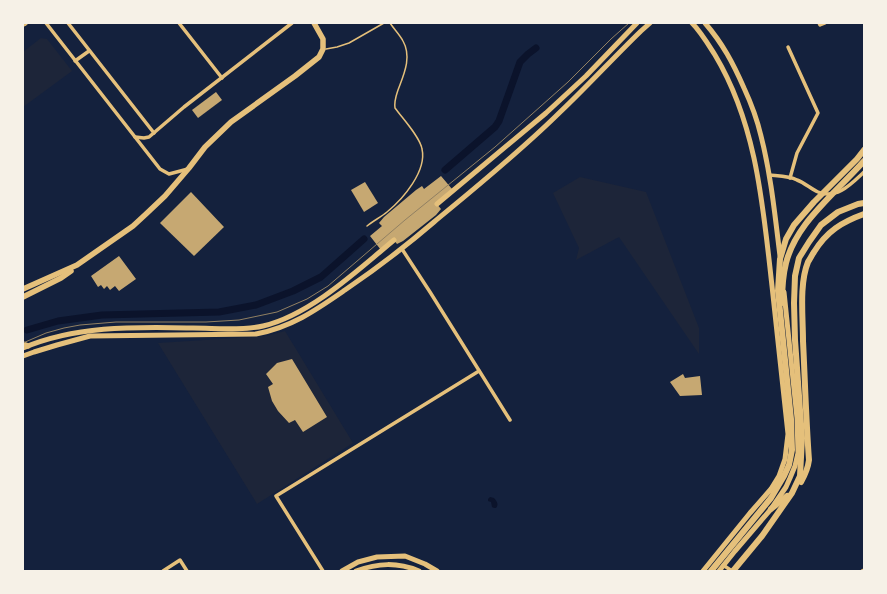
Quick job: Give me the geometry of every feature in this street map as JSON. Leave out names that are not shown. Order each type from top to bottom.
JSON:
[{"type":"highway","points":[[711,571],[771,498],[789,465],[792,450],[791,419],[778,292],[780,259],[786,239],[794,225],[814,202],[864,150]]},
{"type":"highway","points":[[783,339],[782,292],[786,264],[792,244],[819,207],[864,161]]},
{"type":"highway","points":[[732,571],[762,536],[792,493],[800,476],[802,438],[794,303],[795,276],[800,258],[808,242],[821,225],[838,212],[864,203]]},
{"type":"highway","points":[[772,509],[799,485],[808,468],[809,460],[804,360],[803,281],[808,262],[820,243],[832,230],[848,220],[864,214]]},
{"type":"main road","points":[[23,297],[61,278],[132,226],[164,196],[189,168],[205,147],[231,122],[319,57],[324,49],[323,39],[314,23]]},
{"type":"main road","points":[[437,204],[586,76],[637,23]]},
{"type":"main road","points":[[23,356],[90,336],[256,334],[295,322],[317,310],[372,272],[402,249],[502,165],[555,117],[650,23]]},
{"type":"main road","points":[[692,23],[722,66],[740,106],[750,138],[760,185],[788,434],[785,459],[779,476],[771,490],[750,513],[703,571]]},
{"type":"main road","points":[[705,23],[716,36],[733,63],[753,109],[761,136],[773,202],[787,315],[797,418],[798,453],[790,478],[772,509],[719,571]]},
{"type":"main road","points":[[25,346],[55,337],[108,328],[236,328],[264,326],[293,315],[314,303],[394,240]]},
{"type":"main road","points":[[23,289],[77,265]]},
{"type":"main road","points":[[342,571],[358,562],[378,557],[405,556],[425,564],[437,571]]},
{"type":"main road","points":[[356,571],[382,565],[400,565],[419,571]]},
{"type":"street","points":[[46,23],[160,169],[169,174],[189,168]]},
{"type":"street","points":[[68,23],[154,133]]},
{"type":"street","points":[[179,23],[222,78]]},
{"type":"street","points":[[819,23],[820,25],[825,23]]},
{"type":"street","points":[[135,137],[149,137],[184,107],[291,24]]},
{"type":"street","points":[[788,47],[818,113],[797,153],[790,178]]},
{"type":"street","points":[[75,61],[89,51]]},
{"type":"street","points":[[769,175],[795,179],[807,184],[821,193],[830,194],[837,193],[846,188],[864,172]]},
{"type":"street","points":[[402,249],[510,420]]},
{"type":"street","points":[[323,571],[276,496],[479,371]]},
{"type":"street","points":[[163,571],[180,560],[187,571]]},
{"type":"street","points":[[723,565],[732,571]]},
{"type":"lane","points":[[324,49],[337,47],[348,43],[384,23]]},
{"type":"lane","points":[[366,226],[387,212],[406,193],[416,178],[423,159],[420,142],[395,108],[394,104],[407,62],[407,50],[403,41],[390,23]]},
{"type":"shaded area","points":[[41,38],[47,39],[72,71],[23,107],[23,52]]},
{"type":"shaded area","points":[[580,177],[646,192],[699,328],[699,354],[619,237],[576,260],[579,248],[553,193]]},
{"type":"shaded area","points":[[285,331],[353,443],[257,504],[158,343],[266,336]]},
{"type":"shaded area","points":[[490,497],[494,498],[497,502],[496,508],[492,507],[491,502],[488,501]]},
{"type":"building","points":[[216,92],[222,100],[198,118],[192,110]]},
{"type":"building","points":[[441,176],[452,189],[436,203],[441,209],[436,215],[403,241],[397,244],[393,239],[381,250],[370,236],[382,226],[379,223],[416,190],[422,186],[424,189]]},
{"type":"building","points":[[365,182],[378,203],[364,212],[351,190]]},
{"type":"building","points":[[191,192],[224,227],[194,256],[160,223]]},
{"type":"building","points":[[119,256],[136,279],[119,291],[115,286],[110,290],[107,286],[104,289],[101,285],[98,287],[91,276]]},
{"type":"building","points":[[292,359],[327,417],[303,432],[295,420],[289,423],[278,411],[272,401],[268,387],[273,384],[266,374],[277,363]]},
{"type":"building","points":[[683,374],[685,378],[700,376],[702,395],[680,396],[670,382]]},
{"type":"waterway","points":[[445,170],[495,127],[499,121],[520,62],[536,48]]},
{"type":"waterway","points":[[27,330],[58,321],[102,315],[219,312],[256,305],[293,291],[321,277],[364,239]]},
{"type":"tram line","points":[[23,343],[46,333],[80,325],[116,322],[206,322],[239,320],[277,312],[307,299],[328,286],[405,220],[495,147],[568,82],[629,23]]}]
